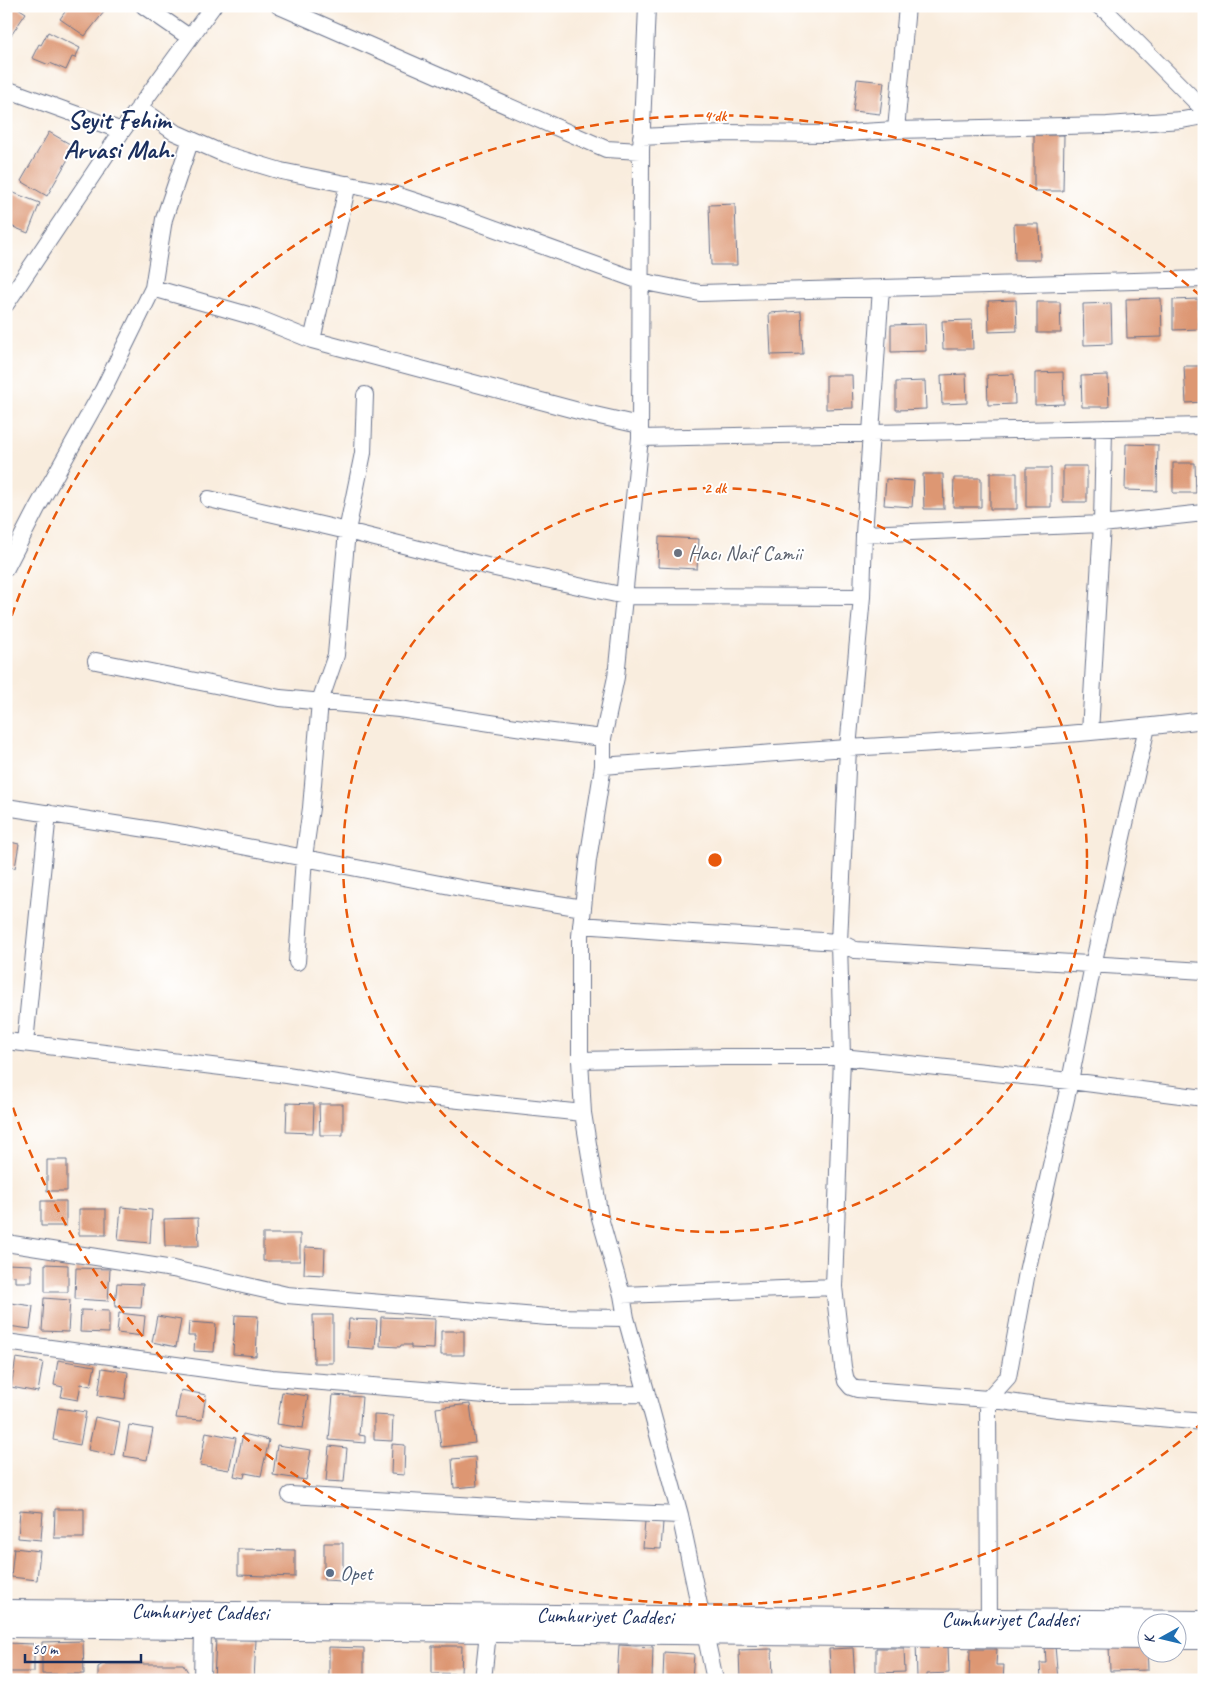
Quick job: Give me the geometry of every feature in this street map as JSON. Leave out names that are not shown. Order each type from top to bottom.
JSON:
[{"type":"main road","name":"Cumhuriyet Caddesi","points":[[6,1610],[704,1626],[989,1628],[1204,1621]]},
{"type":"main road","name":"Cumhuriyet Caddesi","points":[[6,1627],[488,1632],[704,1626]]},
{"type":"main road","name":"Cumhuriyet Caddesi","points":[[989,1628],[1138,1638]]},
{"type":"main road","points":[[1188,1639],[1204,1639]]},
{"type":"street","points":[[144,6],[189,37]]},
{"type":"street","points":[[6,304],[122,131],[213,6]]},
{"type":"street","points":[[279,6],[606,149],[723,133],[828,134],[896,130],[1107,125],[1182,120],[1204,116]]},
{"type":"street","points":[[647,6],[641,144],[640,431],[616,677],[604,738],[603,766],[588,860],[581,925],[580,1060],[583,1113],[600,1218],[680,1515],[715,1680]]},
{"type":"street","points":[[896,130],[907,6]]},
{"type":"street","points":[[1099,6],[1108,12],[1204,110]]},
{"type":"street","points":[[6,89],[122,131]]},
{"type":"street","points":[[140,107],[174,132],[224,154],[281,171],[390,193],[640,281],[700,293],[1204,279]]},
{"type":"street","points":[[6,568],[37,508],[104,390],[153,288],[164,219],[191,139]]},
{"type":"street","points":[[312,340],[348,184]]},
{"type":"street","points":[[153,288],[256,317],[312,340],[586,413],[640,431],[870,433],[1204,426]]},
{"type":"street","points":[[881,288],[870,433],[862,597],[848,748],[839,942],[842,1057],[834,1287],[846,1380],[850,1387],[857,1389],[988,1399],[1058,1409],[1204,1422]]},
{"type":"street","points":[[297,962],[304,857],[311,808],[320,701],[336,654],[347,531],[362,453],[365,395]]},
{"type":"street","points":[[1090,732],[1102,524],[1104,428]]},
{"type":"street","points":[[209,499],[495,568],[625,596],[862,597]]},
{"type":"street","points":[[864,534],[1102,524],[1204,513]]},
{"type":"street","points":[[96,661],[280,698],[399,709],[536,730],[604,738]]},
{"type":"street","points":[[603,766],[986,740],[1147,727],[1204,720]]},
{"type":"street","points":[[989,1628],[988,1399],[1008,1376],[1027,1272],[1070,1081],[1092,965],[1147,727]]},
{"type":"street","points":[[6,807],[185,835],[471,890],[583,908]]},
{"type":"street","points":[[25,1043],[48,813]]},
{"type":"street","points":[[581,925],[839,942],[855,950],[1204,970]]},
{"type":"street","points":[[6,1041],[287,1075],[411,1095],[583,1113]]},
{"type":"street","points":[[580,1060],[842,1057],[1070,1081],[1204,1098]]},
{"type":"street","points":[[6,1243],[173,1269],[287,1295],[548,1317],[626,1318]]},
{"type":"street","points":[[622,1296],[834,1287]]},
{"type":"street","points":[[6,1342],[272,1378],[486,1395],[647,1394]]},
{"type":"street","points":[[290,1496],[680,1515]]},
{"type":"street","points":[[202,1680],[204,1629]]},
{"type":"street","points":[[483,1680],[488,1632]]},
{"type":"building","points":[[6,6],[15,6],[26,13],[6,43]]},
{"type":"building","points":[[69,6],[97,6],[104,12],[85,36],[60,19]]},
{"type":"building","points":[[48,32],[80,48],[75,58],[72,57],[66,70],[32,58]]},
{"type":"building","points":[[857,79],[884,82],[880,114],[853,111]]},
{"type":"building","points":[[49,132],[75,147],[47,196],[21,181]]},
{"type":"building","points":[[1034,135],[1064,135],[1063,191],[1034,191]]},
{"type":"building","points":[[6,190],[40,203],[28,233],[6,224]]},
{"type":"building","points":[[735,204],[737,265],[711,265],[709,205]]},
{"type":"building","points":[[1014,224],[1039,224],[1040,260],[1015,260]]},
{"type":"building","points":[[1161,298],[1162,337],[1127,338],[1126,299]]},
{"type":"building","points":[[1198,299],[1199,329],[1173,330],[1173,300]]},
{"type":"building","points":[[1016,300],[1017,331],[989,332],[988,301]]},
{"type":"building","points":[[1037,302],[1060,302],[1061,333],[1037,333]]},
{"type":"building","points":[[1111,303],[1112,344],[1084,345],[1083,304]]},
{"type":"building","points":[[801,311],[803,354],[771,355],[769,313]]},
{"type":"building","points":[[972,320],[973,349],[943,349],[942,321]]},
{"type":"building","points":[[925,324],[926,351],[891,352],[891,325]]},
{"type":"building","points":[[1184,366],[1204,366],[1204,402],[1186,403]]},
{"type":"building","points":[[1063,372],[1064,404],[1035,405],[1035,373]]},
{"type":"building","points":[[966,374],[967,403],[942,404],[941,375]]},
{"type":"building","points":[[1014,374],[1015,404],[988,405],[987,375]]},
{"type":"building","points":[[826,375],[852,375],[853,408],[826,409]]},
{"type":"building","points":[[1108,375],[1109,407],[1082,407],[1081,376]]},
{"type":"building","points":[[925,381],[926,409],[896,410],[896,382]]},
{"type":"building","points":[[1126,444],[1158,445],[1157,491],[1125,490]]},
{"type":"building","points":[[1173,463],[1195,463],[1196,493],[1173,493]]},
{"type":"building","points":[[1063,466],[1087,466],[1087,502],[1063,502]]},
{"type":"building","points":[[1026,468],[1051,468],[1051,507],[1026,507]]},
{"type":"building","points":[[990,473],[1017,473],[1017,509],[990,509]]},
{"type":"building","points":[[923,474],[943,474],[944,509],[924,509]]},
{"type":"building","points":[[954,478],[981,478],[981,507],[953,507]]},
{"type":"building","points":[[886,479],[914,481],[912,507],[884,505]]},
{"type":"building","name":"Hacı Naif Camii","points":[[659,537],[699,539],[697,569],[658,567]]},
{"type":"building","points":[[6,841],[19,844],[15,868],[9,867],[7,875]]},
{"type":"building","points":[[287,1103],[314,1104],[313,1133],[286,1132]]},
{"type":"building","points":[[319,1104],[343,1104],[343,1135],[320,1135]]},
{"type":"building","points":[[47,1160],[67,1160],[67,1191],[47,1191]]},
{"type":"building","points":[[41,1201],[66,1201],[66,1226],[41,1226]]},
{"type":"building","points":[[121,1207],[152,1210],[150,1243],[118,1240]]},
{"type":"building","points":[[79,1209],[106,1209],[106,1235],[79,1235]]},
{"type":"building","points":[[198,1218],[199,1246],[165,1246],[164,1219]]},
{"type":"building","points":[[263,1234],[300,1234],[300,1261],[263,1261]]},
{"type":"building","points":[[305,1247],[325,1248],[324,1275],[304,1274]]},
{"type":"building","points":[[6,1264],[32,1265],[32,1282],[15,1282],[15,1276],[6,1275]]},
{"type":"building","points":[[45,1264],[68,1265],[68,1292],[45,1292]]},
{"type":"building","points":[[76,1268],[110,1269],[108,1301],[75,1299]]},
{"type":"building","points":[[117,1283],[143,1284],[141,1308],[115,1307]]},
{"type":"building","points":[[44,1298],[70,1300],[68,1332],[42,1331]]},
{"type":"building","points":[[11,1303],[33,1306],[30,1329],[8,1326]]},
{"type":"building","points":[[81,1310],[109,1311],[109,1333],[80,1332]]},
{"type":"building","points":[[119,1313],[145,1316],[143,1336],[117,1333]]},
{"type":"building","points":[[235,1315],[258,1316],[256,1356],[233,1354]]},
{"type":"building","points":[[313,1315],[333,1315],[333,1363],[314,1363]]},
{"type":"building","points":[[157,1316],[181,1320],[176,1347],[152,1342]]},
{"type":"building","points":[[381,1317],[435,1319],[434,1349],[411,1348],[411,1345],[401,1345],[400,1347],[380,1346]]},
{"type":"building","points":[[349,1319],[377,1320],[375,1349],[347,1347]]},
{"type":"building","points":[[189,1322],[216,1324],[214,1352],[194,1351],[195,1336],[188,1336]]},
{"type":"building","points":[[441,1331],[464,1331],[464,1355],[441,1355]]},
{"type":"building","points":[[16,1358],[43,1362],[38,1392],[11,1387]]},
{"type":"building","points":[[58,1360],[95,1366],[91,1386],[81,1384],[78,1400],[61,1397],[63,1387],[54,1385]]},
{"type":"building","points":[[102,1368],[128,1372],[125,1399],[98,1395]]},
{"type":"building","points":[[181,1390],[206,1395],[202,1420],[176,1418]]},
{"type":"building","points":[[282,1392],[308,1396],[303,1428],[277,1424]]},
{"type":"building","points":[[333,1395],[362,1397],[359,1435],[365,1436],[365,1443],[329,1440]]},
{"type":"building","points":[[470,1404],[475,1443],[441,1447],[436,1408]]},
{"type":"building","points":[[58,1408],[86,1412],[80,1445],[53,1440]]},
{"type":"building","points":[[374,1415],[393,1416],[392,1441],[374,1440]]},
{"type":"building","points":[[95,1417],[120,1422],[114,1455],[88,1450]]},
{"type":"building","points":[[129,1425],[153,1429],[147,1460],[124,1456]]},
{"type":"building","points":[[206,1432],[236,1438],[229,1470],[200,1465]]},
{"type":"building","points":[[243,1434],[269,1440],[261,1476],[245,1473],[244,1478],[234,1476]]},
{"type":"building","points":[[392,1444],[405,1445],[404,1475],[391,1474]]},
{"type":"building","points":[[277,1445],[311,1450],[306,1480],[273,1475]]},
{"type":"building","points":[[329,1446],[347,1448],[344,1482],[326,1481]]},
{"type":"building","points":[[475,1457],[477,1486],[454,1488],[452,1459]]},
{"type":"building","points":[[55,1509],[84,1509],[84,1538],[54,1538]]},
{"type":"building","points":[[20,1510],[43,1512],[41,1540],[18,1538]]},
{"type":"building","points":[[645,1521],[663,1522],[661,1549],[643,1548]]},
{"type":"building","points":[[324,1543],[343,1543],[343,1581],[324,1580]]},
{"type":"building","points":[[14,1548],[40,1551],[37,1580],[11,1577]]},
{"type":"building","points":[[238,1549],[295,1550],[295,1577],[238,1575]]},
{"type":"building","points":[[216,1638],[256,1640],[254,1680],[214,1680]]},
{"type":"building","points":[[916,1640],[948,1645],[949,1673],[927,1674],[927,1677],[917,1678]]},
{"type":"building","points":[[83,1641],[84,1674],[42,1674],[42,1642]]},
{"type":"building","points":[[6,1643],[34,1644],[34,1672],[6,1672]]},
{"type":"building","points":[[1138,1644],[1138,1664],[1148,1664],[1148,1670],[1110,1671],[1109,1645]]},
{"type":"building","points":[[619,1645],[653,1647],[652,1680],[617,1680]]},
{"type":"building","points":[[432,1646],[462,1646],[461,1674],[432,1673]]},
{"type":"building","points":[[1045,1646],[1055,1646],[1058,1680],[1041,1680],[1040,1663],[1046,1663]]},
{"type":"building","points":[[329,1647],[364,1648],[364,1678],[329,1680]]},
{"type":"building","points":[[853,1648],[855,1680],[831,1680],[829,1649]]},
{"type":"building","points":[[876,1648],[904,1648],[905,1672],[876,1673]]},
{"type":"building","points":[[772,1649],[773,1680],[740,1680],[739,1650]]},
{"type":"building","points":[[970,1649],[997,1649],[996,1665],[1004,1665],[1003,1680],[969,1680]]},
{"type":"building","points":[[664,1652],[694,1654],[692,1679],[663,1678]]},
{"type":"building","points":[[103,1664],[183,1664],[188,1672],[188,1680],[98,1680],[98,1667]]},
{"type":"place","name":"Hacı Naif Camii","points":[[678,553]]},
{"type":"place","name":"Opet","points":[[330,1573]]},
{"type":"district","name":"Seyit Fehim Arvasi Mah.","points":[[119,134]]}]
